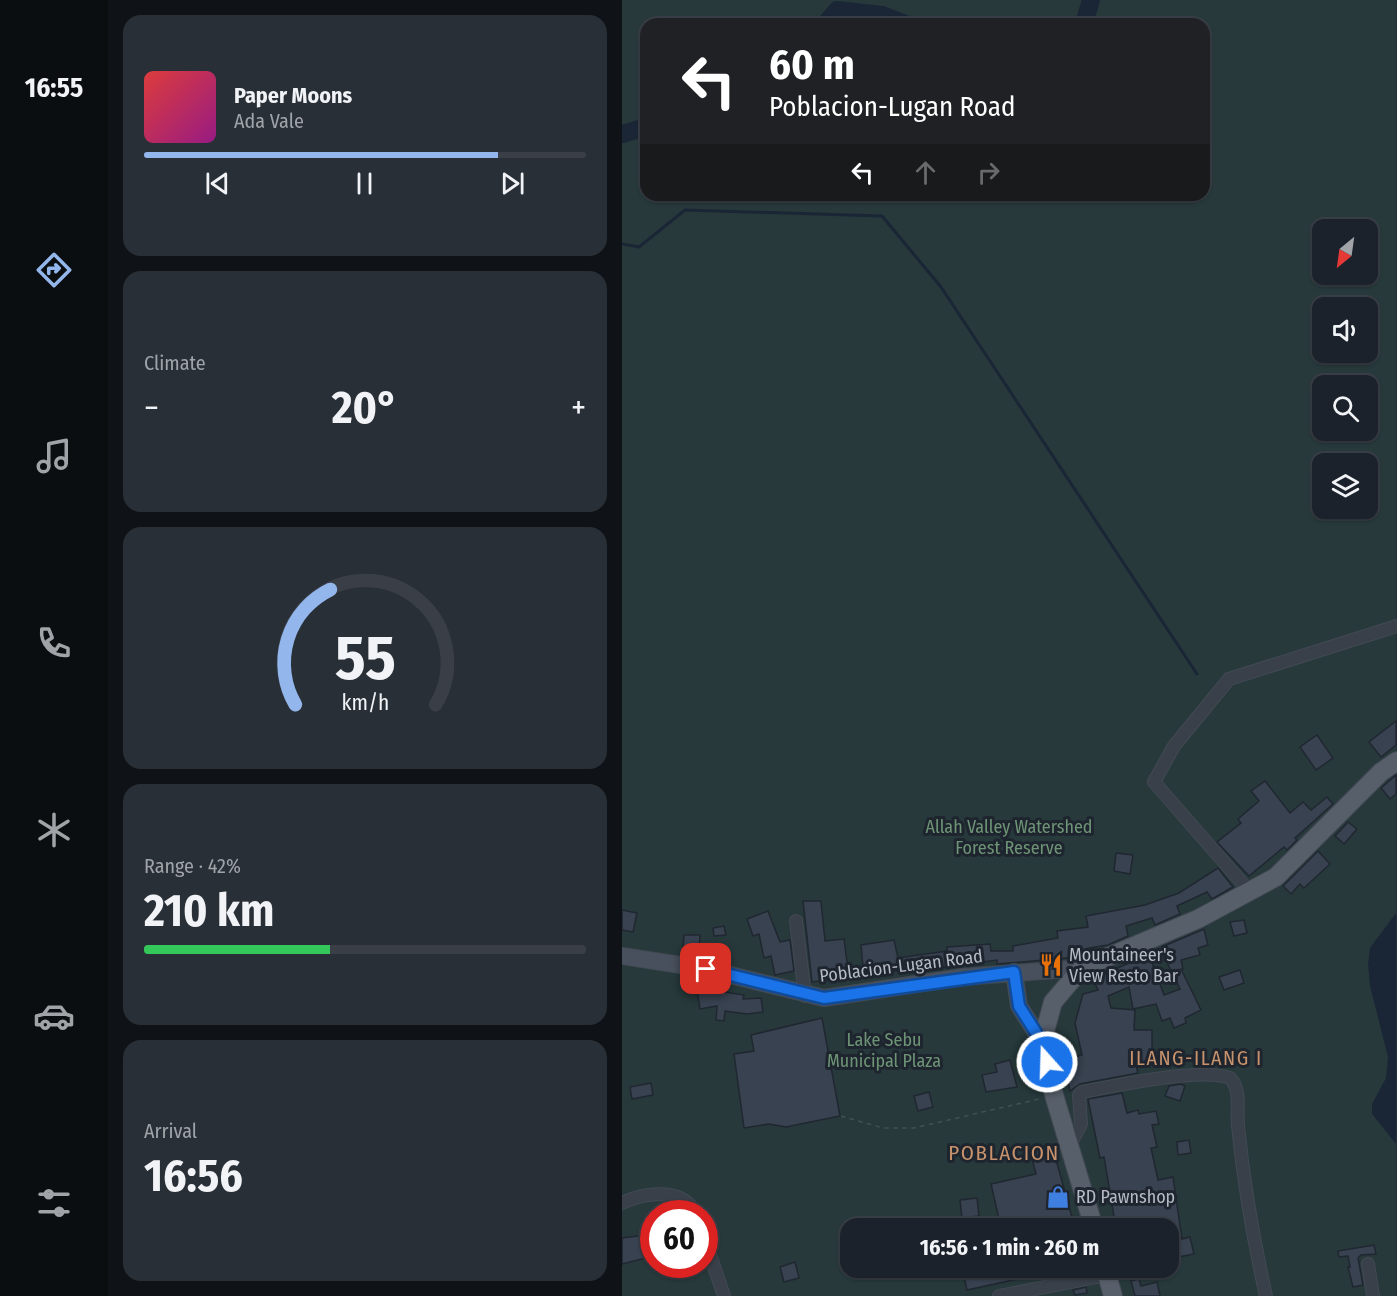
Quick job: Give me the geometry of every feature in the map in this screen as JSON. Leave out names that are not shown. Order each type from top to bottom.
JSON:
[{"type":"main road","points":[[1042,1042],[1053,1002],[1082,968],[1135,948],[1276,877],[1381,772],[1396,760]]},
{"type":"main road","name":"Poblacion-Lugan Road","points":[[622,956],[714,971],[805,996],[834,998],[917,983],[1014,972],[1082,968]]},
{"type":"main road","points":[[1014,972],[1019,1006],[1042,1042],[1054,1095],[1091,1218]]},
{"type":"main road","points":[[1108,1278],[1113,1296]]},
{"type":"street","points":[[1250,892],[1154,782],[1174,746],[1229,680],[1396,626]]},
{"type":"street","points":[[796,921],[805,996]]},
{"type":"street","points":[[1070,1145],[1081,1124],[1079,1095],[1082,1092],[1172,1078],[1204,1075],[1230,1078],[1236,1086],[1236,1114],[1245,1201],[1266,1296]]},
{"type":"street","points":[[622,1203],[651,1194],[678,1196],[682,1200]]},
{"type":"street","points":[[1368,1264],[1373,1296]]},
{"type":"street","points":[[718,1278],[724,1296]]},
{"type":"street","points":[[999,1296],[1076,1278]]},
{"type":"path","points":[[841,1116],[883,1128],[914,1128],[1054,1095]]},
{"type":"green space","name":"Allah Valley Watershed Forest Reserve","points":[[622,0],[1396,0],[1396,1296],[622,1296]]},
{"type":"water","points":[[1396,913],[1396,1144],[1372,1114],[1372,1104],[1386,1078],[1388,1057],[1370,986],[1368,964],[1370,948]]},
{"type":"building","points":[[1396,721],[1396,745],[1381,757],[1369,742]]},
{"type":"building","points":[[1317,735],[1333,758],[1316,770],[1300,747]]},
{"type":"building","points":[[1396,775],[1396,794],[1390,799],[1381,788]]},
{"type":"building","points":[[1265,781],[1290,813],[1303,802],[1311,810],[1327,797],[1333,804],[1295,838],[1297,840],[1287,850],[1284,847],[1249,876],[1217,842],[1241,823],[1238,819],[1259,801],[1251,791]]},
{"type":"building","points":[[1348,822],[1357,829],[1344,844],[1335,836]]},
{"type":"building","points":[[1318,851],[1330,864],[1304,888],[1300,884],[1291,894],[1283,886]]},
{"type":"building","points":[[1116,853],[1133,855],[1130,874],[1114,871]]},
{"type":"building","points":[[1218,868],[1233,887],[1212,899],[1207,892],[1177,906],[1180,914],[1155,925],[1152,918],[1126,926],[1128,936],[1108,945],[1088,948],[1089,953],[1079,957],[997,964],[997,960],[915,971],[914,967],[864,978],[861,945],[894,940],[898,958],[947,951],[947,947],[990,944],[991,951],[1013,951],[1013,946],[1058,938],[1057,931],[1088,927],[1086,916],[1145,905],[1179,893]]},
{"type":"building","points":[[803,901],[821,901],[825,941],[844,939],[849,977],[812,982]]},
{"type":"building","points":[[622,910],[637,913],[633,932],[622,930]]},
{"type":"building","points":[[768,911],[780,942],[790,940],[794,971],[775,975],[771,956],[764,958],[759,934],[753,936],[747,919]]},
{"type":"building","points":[[1244,920],[1247,933],[1234,936],[1230,922]]},
{"type":"building","points":[[724,926],[726,935],[714,936],[713,928]]},
{"type":"building","points":[[1204,929],[1208,945],[1198,948],[1200,955],[1181,960],[1183,969],[1181,969],[1201,1010],[1185,1018],[1186,1023],[1174,1028],[1170,1018],[1162,1021],[1156,1004],[1133,1009],[1129,987],[1108,996],[1111,1008],[1135,1010],[1134,1030],[1152,1030],[1152,1047],[1157,1058],[1136,1066],[1138,1073],[1080,1084],[1070,1091],[1063,1059],[1082,1055],[1075,1023],[1083,994],[1098,990],[1093,979],[1149,954],[1164,995],[1180,989],[1161,950],[1165,949],[1164,946]]},
{"type":"building","points":[[684,935],[700,935],[699,949],[683,949]]},
{"type":"building","points":[[1240,970],[1244,983],[1224,990],[1219,977]]},
{"type":"building","points":[[712,988],[712,990],[744,995],[743,999],[761,998],[763,1012],[747,1014],[725,1011],[724,1021],[716,1020],[717,1006],[700,1009],[697,990]]},
{"type":"building","points":[[822,1018],[840,1116],[786,1127],[769,1124],[744,1128],[734,1054],[754,1051],[751,1035]]},
{"type":"building","points":[[1010,1060],[1017,1087],[986,1092],[982,1075],[997,1072],[995,1064]]},
{"type":"building","points":[[651,1083],[653,1095],[632,1099],[630,1087]]},
{"type":"building","points":[[1181,1084],[1185,1086],[1180,1101],[1165,1096],[1169,1086]]},
{"type":"building","points":[[929,1092],[933,1107],[918,1111],[914,1096]]},
{"type":"building","points":[[1122,1093],[1127,1113],[1138,1110],[1139,1114],[1156,1111],[1159,1124],[1152,1125],[1157,1147],[1151,1148],[1158,1180],[1173,1177],[1179,1218],[1114,1218],[1104,1157],[1100,1158],[1088,1099]]},
{"type":"building","points":[[1189,1140],[1191,1153],[1178,1155],[1177,1142]]},
{"type":"building","points":[[1052,1145],[1072,1218],[999,1218],[991,1184],[1036,1174],[1030,1151]]},
{"type":"building","points":[[977,1198],[979,1216],[962,1218],[960,1200]]},
{"type":"building","points":[[1179,1218],[1182,1239],[1190,1237],[1194,1254],[1179,1257]]},
{"type":"building","points":[[640,1236],[640,1260],[622,1264],[622,1238]]},
{"type":"building","points":[[1374,1245],[1376,1254],[1361,1255],[1358,1258],[1363,1285],[1353,1287],[1348,1256],[1339,1257],[1338,1251]]},
{"type":"building","points":[[795,1262],[799,1278],[784,1282],[780,1267]]},
{"type":"building","points":[[964,1278],[1022,1278],[967,1290]]},
{"type":"building","points":[[1139,1279],[1141,1286],[1157,1282],[1160,1296],[1135,1296],[1131,1281]]},
{"type":"building","points":[[1086,1287],[1087,1293],[1075,1295],[1073,1290]]},
{"type":"waterway","points":[[1086,18],[1091,0]]},
{"type":"waterway","points":[[830,18],[837,10],[882,15],[890,18]]},
{"type":"waterway","points":[[622,134],[640,129]]},
{"type":"waterway","points":[[622,244],[639,247],[685,210],[882,216],[941,287],[1197,674]]},
{"type":"place","name":"Mountaineer's View Resto Bar","points":[[1051,965]]},
{"type":"place","name":"RD Pawnshop","points":[[1058,1197]]},
{"type":"district","name":"ILANG-ILANG I","points":[[1196,1058]]},
{"type":"district","name":"POBLACION","points":[[1004,1153]]},
{"type":"route","points":[[706,969],[805,996],[824,998],[917,983],[1014,972],[1019,1006],[1042,1042],[1047,1062]]},
{"type":"park label","name":"Lake Sebu Municipal Plaza","points":[[884,1050]]}]
